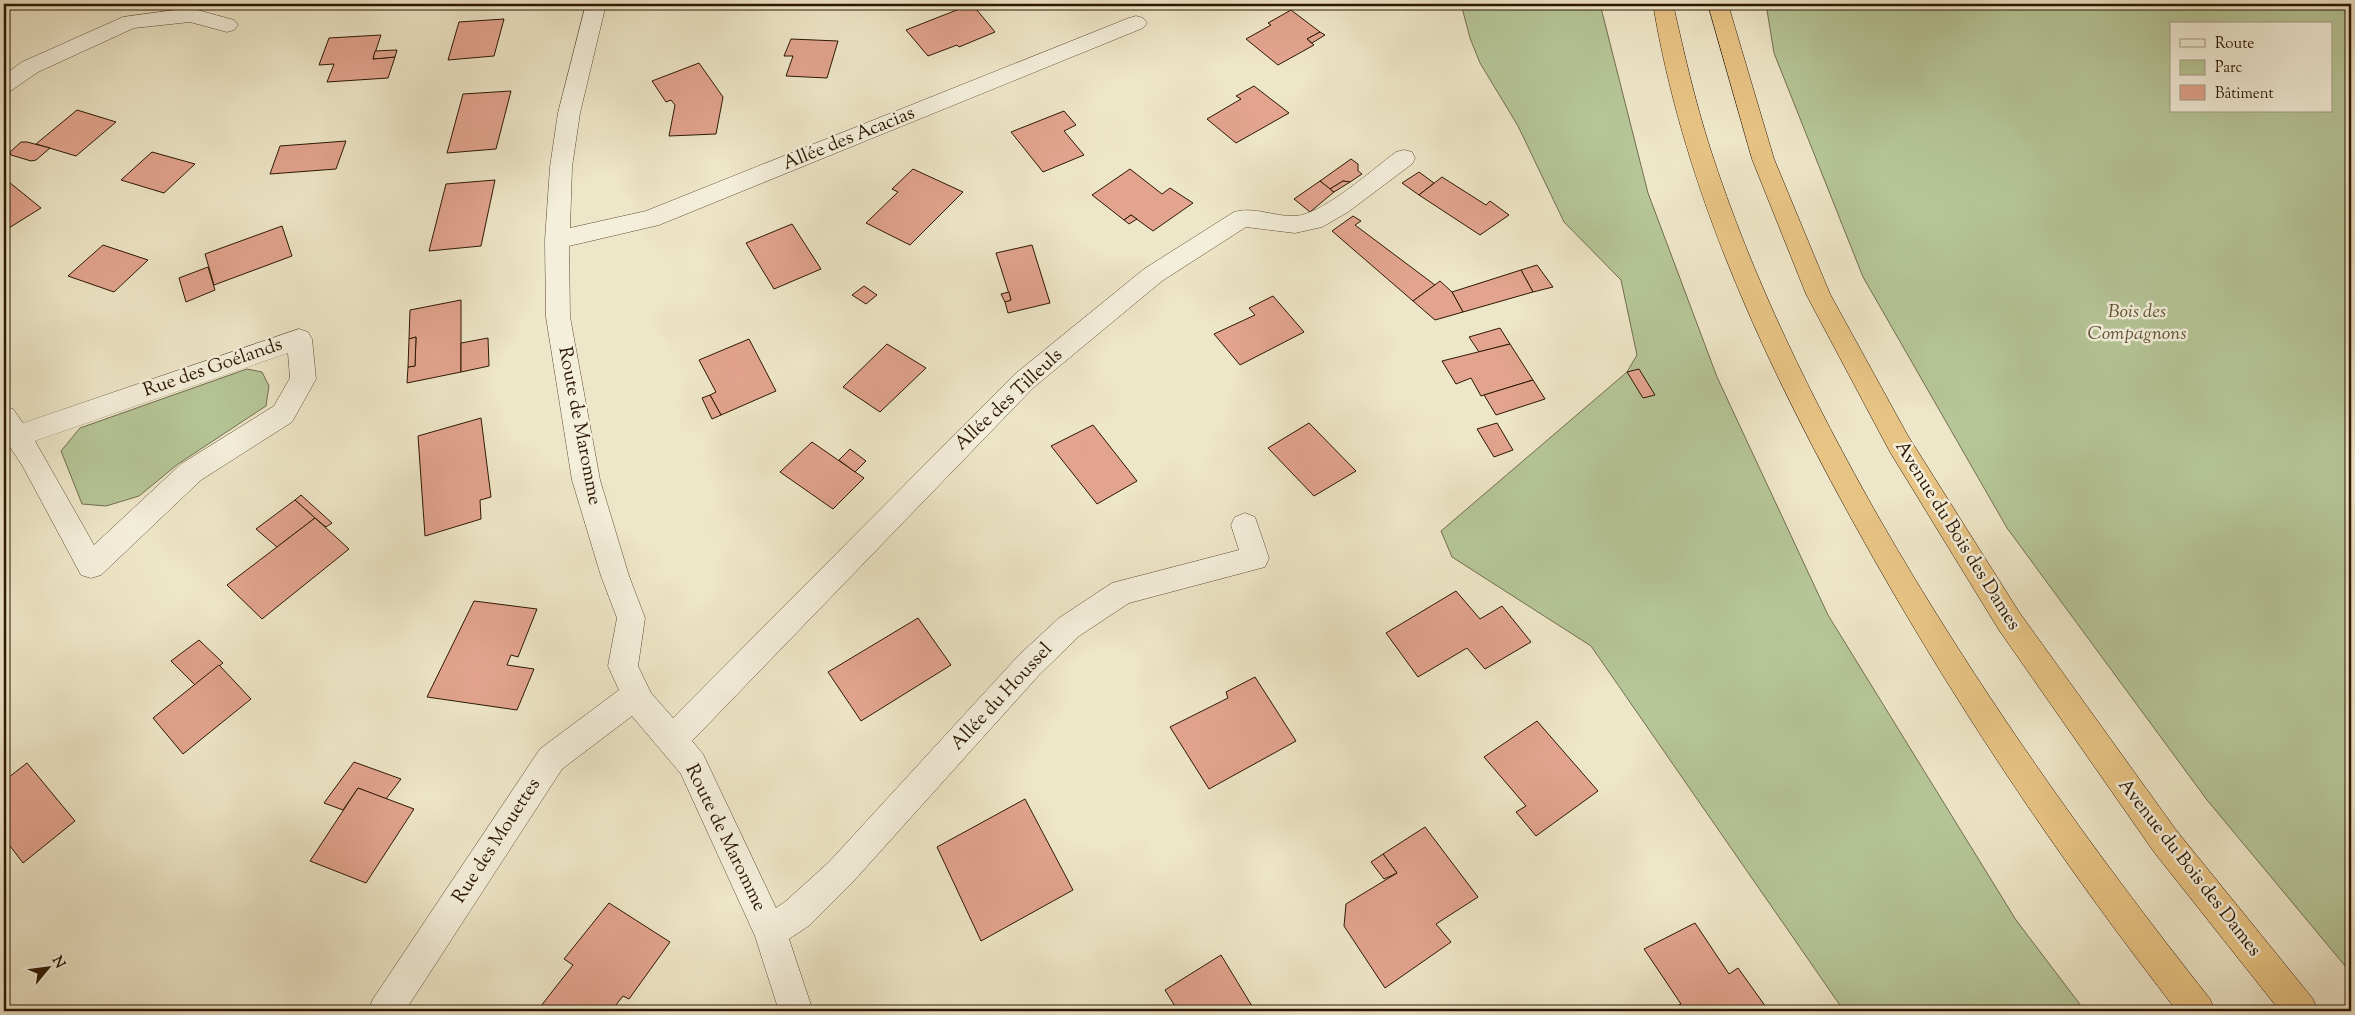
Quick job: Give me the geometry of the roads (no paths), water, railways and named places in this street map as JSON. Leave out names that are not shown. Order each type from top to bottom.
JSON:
[{"type":"highway","points":[[1663,4],[1673,57],[1699,151],[1732,245],[1777,351],[1838,470],[1925,622],[2021,772],[2142,942],[2198,1011]]},
{"type":"highway","name":"Avenue du Bois des Dames","points":[[1718,4],[1763,159],[1818,294],[1899,444],[2009,621],[2165,841],[2301,1011]]},
{"type":"street","name":"Route de Maromme","points":[[596,4],[569,113],[561,167],[557,240],[558,317],[586,480],[615,576],[631,618],[623,666],[640,703],[692,764],[770,932],[796,1011]]},
{"type":"street","points":[[4,85],[30,67],[130,22],[190,15],[227,25]]},
{"type":"street","name":"Allée des Acacias","points":[[557,240],[651,219],[1136,23]]},
{"type":"street","points":[[4,61],[30,67]]},
{"type":"street","name":"Allée des Tilleuls","points":[[672,740],[1024,381],[1153,275],[1242,218],[1281,224],[1305,224],[1334,210],[1404,158]]},
{"type":"street","name":"Rue des Goélands","points":[[299,338],[303,379],[283,414],[191,472],[91,566],[31,457],[10,426],[299,338]]},
{"type":"street","name":"Allée du Houssel","points":[[770,932],[798,913],[840,873],[1029,665],[1069,627],[1122,592],[1255,558],[1244,526]]},
{"type":"street","name":"Rue des Mouettes","points":[[385,1011],[551,759],[636,696]]},
{"type":"park label","name":"Bois des Compagnons","points":[[2137,323]]}]
